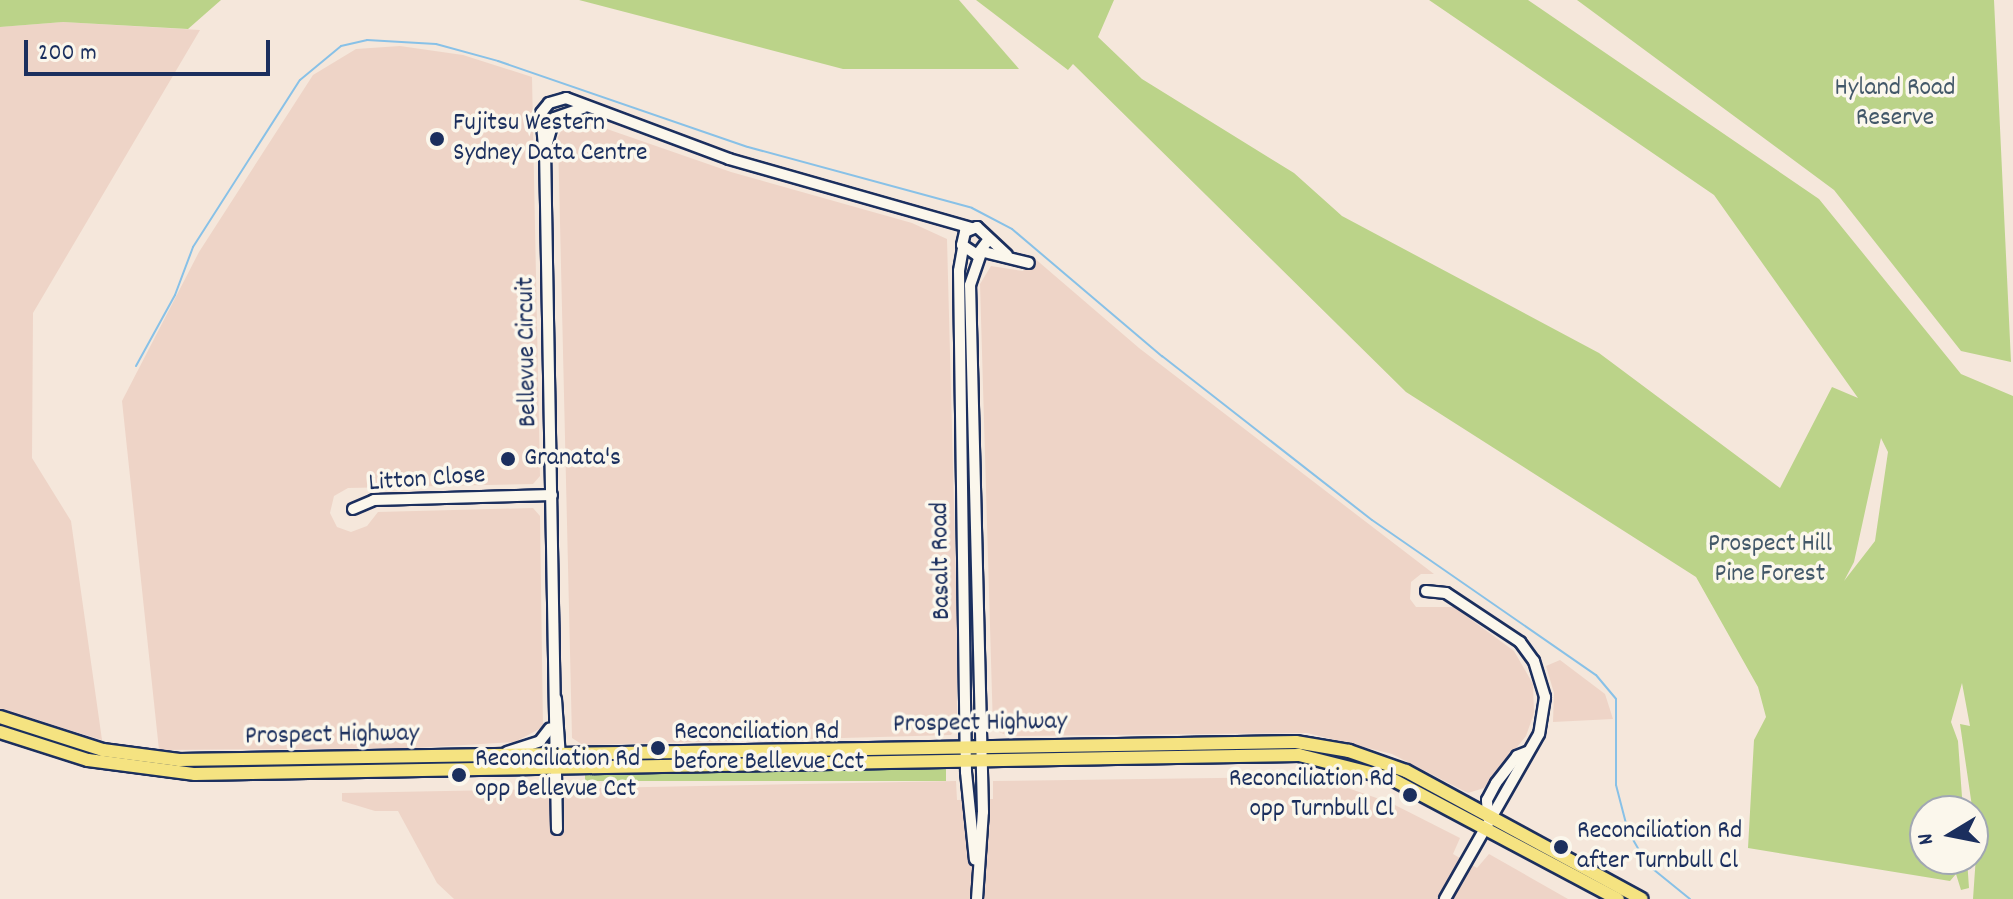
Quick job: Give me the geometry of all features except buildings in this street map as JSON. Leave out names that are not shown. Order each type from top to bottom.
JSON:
[{"type":"main road","name":"Prospect Highway","points":[[0,717],[103,750],[166,759],[497,755],[557,758]]},
{"type":"main road","name":"Prospect Highway","points":[[0,732],[88,760],[195,774],[557,758],[982,753],[1313,744],[1396,766],[1618,899]]},
{"type":"main road","name":"Prospect Highway","points":[[1486,821],[1642,899]]},
{"type":"street","name":"Bellevue Circuit","points":[[557,758],[545,150],[554,118],[583,108],[729,159],[948,224],[972,228]]},
{"type":"street","points":[[948,224],[963,246],[1029,263]]},
{"type":"street","points":[[963,246],[965,232],[972,228],[985,231],[989,239],[1007,255]]},
{"type":"street","points":[[983,252],[989,239]]},
{"type":"street","name":"Basalt Road","points":[[963,246],[959,271],[970,567],[982,753],[977,899]]},
{"type":"street","name":"Basalt Road","points":[[977,874],[967,815],[966,753],[970,567],[970,285],[983,252]]},
{"type":"street","name":"Litton Close","points":[[353,509],[374,500],[552,495]]},
{"type":"street","points":[[1426,591],[1446,593],[1507,631],[1534,661],[1543,680],[1545,716],[1527,752],[1517,756],[1496,783],[1487,800],[1486,821],[1445,899]]},
{"type":"street","name":"Bellevue Circuit","points":[[556,697],[552,722],[557,758]]},
{"type":"street","points":[[497,755],[540,741],[552,722]]},
{"type":"street","points":[[557,758],[557,829]]},
{"type":"shaded area","points":[[63,22],[200,30],[33,313],[32,458],[71,521],[102,740],[0,709],[0,27]]},
{"type":"shaded area","points":[[400,46],[463,55],[532,77],[540,476],[533,484],[348,488],[334,496],[330,513],[337,527],[351,532],[367,526],[378,512],[533,508],[540,516],[543,727],[515,742],[415,748],[159,750],[122,401],[199,252],[313,75],[356,49]]},
{"type":"shaded area","points":[[581,120],[731,172],[912,223],[947,239],[957,621],[957,726],[951,735],[583,745],[572,738],[558,137],[565,123]]},
{"type":"shaded area","points":[[1033,257],[1139,348],[1434,574],[1421,574],[1411,582],[1410,599],[1416,607],[1454,607],[1514,651],[1533,684],[1534,713],[1526,736],[1484,788],[1468,793],[1392,754],[1307,733],[1008,736],[993,729],[980,284],[991,266],[1023,271]]},
{"type":"shaded area","points":[[1560,660],[1605,694],[1613,719],[1553,722],[1554,693],[1546,666]]},
{"type":"shaded area","points":[[1286,777],[1339,785],[1391,803],[1460,838],[1453,854],[1477,868],[1489,854],[1568,899],[454,899],[437,883],[398,811],[375,811],[342,801],[342,793],[956,781],[957,800],[993,799],[993,781]]},
{"type":"green space","points":[[0,0],[221,0],[188,29],[63,22],[0,27]]},
{"type":"green space","points":[[579,0],[959,0],[1019,69],[843,69]]},
{"type":"green space","name":"Prospect Hill Pine Forest","points":[[976,0],[1114,0],[1098,37],[1142,79],[1294,173],[1342,216],[1599,353],[1780,488],[1832,387],[1858,398],[1714,195],[1429,0],[1528,0],[1819,199],[1961,374],[2013,396],[2013,899],[1973,899],[1975,875],[1989,875],[1989,795],[1970,795],[1960,724],[1970,726],[1962,683],[1951,722],[1958,741],[1962,795],[1909,795],[1909,874],[1748,848],[1754,740],[1766,717],[1758,687],[1696,577],[1406,392],[1073,64],[1068,70]],"holes":[[[1881,438],[1888,452],[1875,541],[1844,581],[1854,562]]]},
{"type":"green space","name":"Hyland Road Reserve","points":[[1577,0],[1994,0],[2011,362],[1961,351],[1834,190]]},
{"type":"green space","points":[[585,765],[946,765],[946,781],[585,781]]},
{"type":"green space","points":[[1913,875],[1955,875],[1950,881]]},
{"type":"green space","points":[[1956,875],[1968,875],[1969,888],[1961,890]]},
{"type":"waterway","points":[[136,366],[175,295],[193,247],[300,80],[341,46],[367,40],[436,44],[498,61],[748,147],[972,208],[1012,229],[1162,356],[1372,520],[1596,675],[1616,699],[1616,785],[1628,831],[1648,865],[1690,899]]},
{"type":"place","name":"Fujitsu Western Sydney Data Centre","points":[[437,139]]},
{"type":"place","name":"Granata's","points":[[508,459]]},
{"type":"place","name":"Reconciliation Rd before Bellevue Cct","points":[[658,748]]},
{"type":"place","name":"Reconciliation Rd opp Bellevue Cct","points":[[459,775]]},
{"type":"place","name":"Reconciliation Rd opp Turnbull Cl","points":[[1410,795]]},
{"type":"place","name":"Reconciliation Rd after Turnbull Cl","points":[[1561,847]]}]
